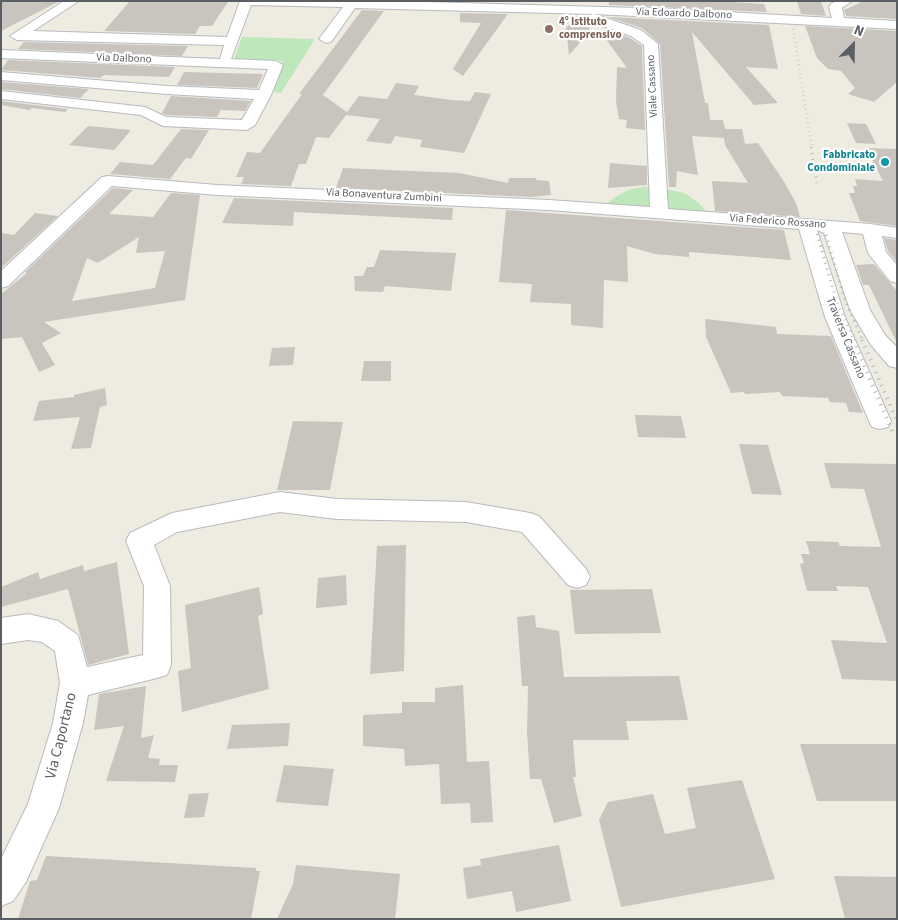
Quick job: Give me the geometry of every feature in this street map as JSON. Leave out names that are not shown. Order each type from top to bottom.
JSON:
[{"type":"street","points":[[1,46],[73,1]]},
{"type":"street","points":[[223,63],[233,42],[246,1]]},
{"type":"street","name":"Via Edoardo Dalbono","points":[[251,1],[349,4],[525,5],[573,11],[897,25]]},
{"type":"street","points":[[839,22],[836,7],[846,1]]},
{"type":"street","points":[[326,39],[349,4]]},
{"type":"street","name":"Viale Cassano","points":[[573,11],[636,33],[651,44],[659,213]]},
{"type":"street","name":"Via Dalbono","points":[[19,35],[233,42]]},
{"type":"street","name":"Via Dalbono","points":[[1,54],[276,65],[264,95]]},
{"type":"street","points":[[1,76],[168,90],[264,95],[247,125],[163,121],[145,111],[1,94]]},
{"type":"street","name":"Via Bonaventura Zumbini","points":[[1,282],[108,181],[217,190],[520,203],[659,213]]},
{"type":"street","name":"Via Federico Rossano","points":[[659,213],[871,229],[897,233]]},
{"type":"street","name":"Traversa Cassano","points":[[806,224],[834,317],[880,421]]},
{"type":"street","points":[[828,226],[833,232],[860,310],[878,340],[897,361]]},
{"type":"street","points":[[871,229],[877,253],[897,278]]},
{"type":"street","points":[[75,683],[110,678],[157,665],[157,586],[139,541],[172,523],[280,502],[365,510],[466,512],[530,523],[577,577]]},
{"type":"street","name":"Via Caportano","points":[[1,632],[28,627],[48,630],[68,644],[75,683],[68,723],[43,808],[14,870],[1,889]]},
{"type":"green space","points":[[242,37],[315,39],[281,93],[270,91],[283,61],[234,59]]},
{"type":"green space","points":[[653,186],[684,193],[699,203],[708,214],[606,206],[612,199],[630,189]]},
{"type":"building","points":[[1,1],[60,1],[1,31]]},
{"type":"building","points":[[130,1],[228,2],[212,26],[200,26],[195,34],[104,31]]},
{"type":"building","points":[[609,1],[715,1],[764,4],[767,12],[609,5]]},
{"type":"building","points":[[797,1],[821,1],[826,16],[801,14]]},
{"type":"building","points":[[864,1],[897,1],[897,19],[846,16],[844,10]]},
{"type":"building","points":[[362,10],[384,11],[323,95],[347,112],[359,96],[387,99],[396,83],[419,86],[414,95],[452,100],[470,101],[475,92],[491,94],[464,153],[420,147],[422,140],[395,136],[391,144],[366,141],[380,119],[346,115],[329,138],[316,137],[306,164],[299,164],[291,186],[241,184],[244,177],[236,177],[247,152],[260,153],[302,94],[299,94]]},
{"type":"building","points":[[460,13],[508,14],[463,76],[453,69],[481,23],[460,22]]},
{"type":"building","points":[[578,16],[587,16],[585,19],[591,24],[588,34],[569,55],[566,28]]},
{"type":"building","points":[[608,17],[769,25],[778,69],[746,67],[778,103],[754,105],[692,32],[710,120],[723,120],[725,129],[742,129],[745,144],[758,143],[783,180],[796,203],[800,217],[715,211],[712,181],[748,183],[725,145],[724,138],[692,136],[698,175],[677,171],[676,187],[669,187],[660,44],[642,28]]},
{"type":"building","points":[[805,26],[897,31],[897,82],[874,102],[848,94],[855,88],[841,71],[828,69],[817,58]]},
{"type":"building","points":[[606,29],[630,38],[642,46],[645,130],[626,128],[627,120],[619,119],[616,102],[617,67],[627,68],[605,38]]},
{"type":"building","points":[[24,42],[188,46],[182,56],[18,49]]},
{"type":"building","points":[[8,60],[175,67],[169,77],[104,75],[100,78],[1,70]]},
{"type":"building","points":[[184,72],[263,74],[257,88],[177,85]]},
{"type":"building","points":[[1,82],[89,89],[80,98],[1,89]]},
{"type":"building","points":[[171,96],[251,101],[245,111],[221,110],[217,117],[166,115],[162,113]]},
{"type":"building","points":[[1,101],[68,109],[65,112],[32,108],[29,110],[1,105]]},
{"type":"building","points":[[847,123],[866,124],[876,144],[856,143]]},
{"type":"building","points":[[88,126],[131,130],[114,150],[69,145]]},
{"type":"building","points":[[181,129],[209,130],[191,159],[186,158],[170,179],[110,174],[120,162],[153,165]]},
{"type":"building","points":[[866,148],[897,149],[897,226],[860,221],[849,193],[855,193],[853,186],[857,186],[855,179],[883,181]]},
{"type":"building","points":[[610,163],[647,166],[647,185],[608,188]]},
{"type":"building","points":[[343,168],[459,173],[508,183],[509,178],[536,178],[536,180],[549,181],[551,195],[532,197],[336,188]]},
{"type":"building","points":[[113,188],[133,190],[109,214],[153,217],[171,193],[200,195],[185,300],[44,322],[61,333],[42,343],[55,365],[39,372],[22,337],[1,339],[1,294],[27,273],[25,272]],"holes":[[[139,237],[136,253],[165,251],[155,288],[72,301],[87,258],[98,263]]]},
{"type":"building","points":[[234,198],[453,208],[452,220],[294,212],[293,226],[222,223]]},
{"type":"building","points":[[506,210],[784,230],[791,260],[689,252],[689,257],[655,254],[627,246],[628,282],[604,280],[603,328],[571,325],[571,304],[530,302],[532,284],[499,282]]},
{"type":"building","points":[[35,213],[58,216],[1,268],[1,233],[14,235]]},
{"type":"building","points":[[884,238],[897,240],[897,262],[888,251]]},
{"type":"building","points":[[380,250],[456,253],[451,291],[385,286],[383,292],[355,291],[354,276],[363,276],[367,267],[374,267]]},
{"type":"building","points":[[874,264],[897,291],[897,343],[869,285],[863,285],[856,265]]},
{"type":"building","points":[[705,319],[776,327],[777,334],[831,336],[863,413],[849,412],[846,403],[830,402],[828,398],[782,396],[780,392],[731,393],[706,337]]},
{"type":"building","points":[[295,347],[293,365],[269,366],[272,348]]},
{"type":"building","points":[[364,361],[391,361],[391,381],[361,381]]},
{"type":"building","points":[[105,388],[107,405],[100,407],[91,448],[71,449],[80,417],[33,421],[39,401],[74,397],[74,395]]},
{"type":"building","points":[[635,415],[681,416],[686,438],[638,437]]},
{"type":"building","points":[[293,421],[343,422],[330,490],[277,490]]},
{"type":"building","points":[[739,444],[768,445],[782,495],[752,494]]},
{"type":"building","points":[[824,463],[897,464],[897,681],[842,679],[831,640],[887,643],[868,587],[836,586],[838,591],[807,591],[800,564],[804,563],[801,554],[810,554],[806,541],[838,542],[840,546],[881,547],[864,489],[831,488]]},
{"type":"building","points":[[406,545],[404,671],[370,674],[377,546]]},
{"type":"building","points":[[117,562],[129,654],[88,665],[68,589],[1,607],[1,587],[38,572],[40,579],[83,565],[84,571]]},
{"type":"building","points":[[346,575],[347,605],[316,608],[318,578]]},
{"type":"building","points":[[259,587],[263,614],[258,616],[269,689],[182,712],[178,671],[191,668],[185,605]]},
{"type":"building","points":[[652,589],[661,633],[575,634],[570,590]]},
{"type":"building","points":[[535,615],[536,627],[559,631],[564,677],[679,676],[688,720],[626,721],[629,740],[573,740],[576,777],[573,777],[582,816],[554,823],[541,779],[530,779],[527,732],[528,686],[522,686],[517,617]]},
{"type":"building","points":[[463,685],[467,762],[489,761],[493,822],[471,823],[470,803],[441,804],[439,764],[405,766],[404,749],[363,746],[363,715],[402,713],[402,702],[435,702],[435,688]]},
{"type":"building","points":[[146,686],[141,738],[154,735],[148,758],[160,759],[159,765],[178,765],[175,782],[106,781],[124,726],[94,730],[99,694]]},
{"type":"building","points":[[290,723],[288,746],[227,749],[232,725]]},
{"type":"building","points":[[800,744],[897,744],[897,801],[817,801]]},
{"type":"building","points":[[284,765],[334,769],[328,806],[276,802]]},
{"type":"building","points":[[742,780],[775,879],[621,907],[599,820],[608,802],[653,794],[665,834],[696,828],[687,788]]},
{"type":"building","points":[[209,793],[204,817],[184,818],[189,794]]},
{"type":"building","points":[[559,845],[571,901],[516,912],[512,891],[467,899],[463,868],[481,865],[480,859]]},
{"type":"building","points":[[46,856],[256,868],[256,871],[260,871],[251,919],[18,919],[30,881],[37,880]]},
{"type":"building","points":[[296,865],[400,874],[395,919],[277,919],[293,884]]},
{"type":"building","points":[[834,876],[897,877],[897,919],[845,919]]},
{"type":"railway","points":[[793,29],[812,148]]},
{"type":"railway","points":[[811,147],[817,183]]},
{"type":"railway","points":[[817,234],[837,302],[854,341]]},
{"type":"railway","points":[[826,235],[845,300],[863,341]]},
{"type":"railway","points":[[853,340],[893,433]]},
{"type":"railway","points":[[862,340],[897,421]]},
{"type":"place","name":"4° Istituto comprensivo","points":[[549,29]]},
{"type":"place","name":"Fabbricato Condominiale","points":[[885,162]]}]
